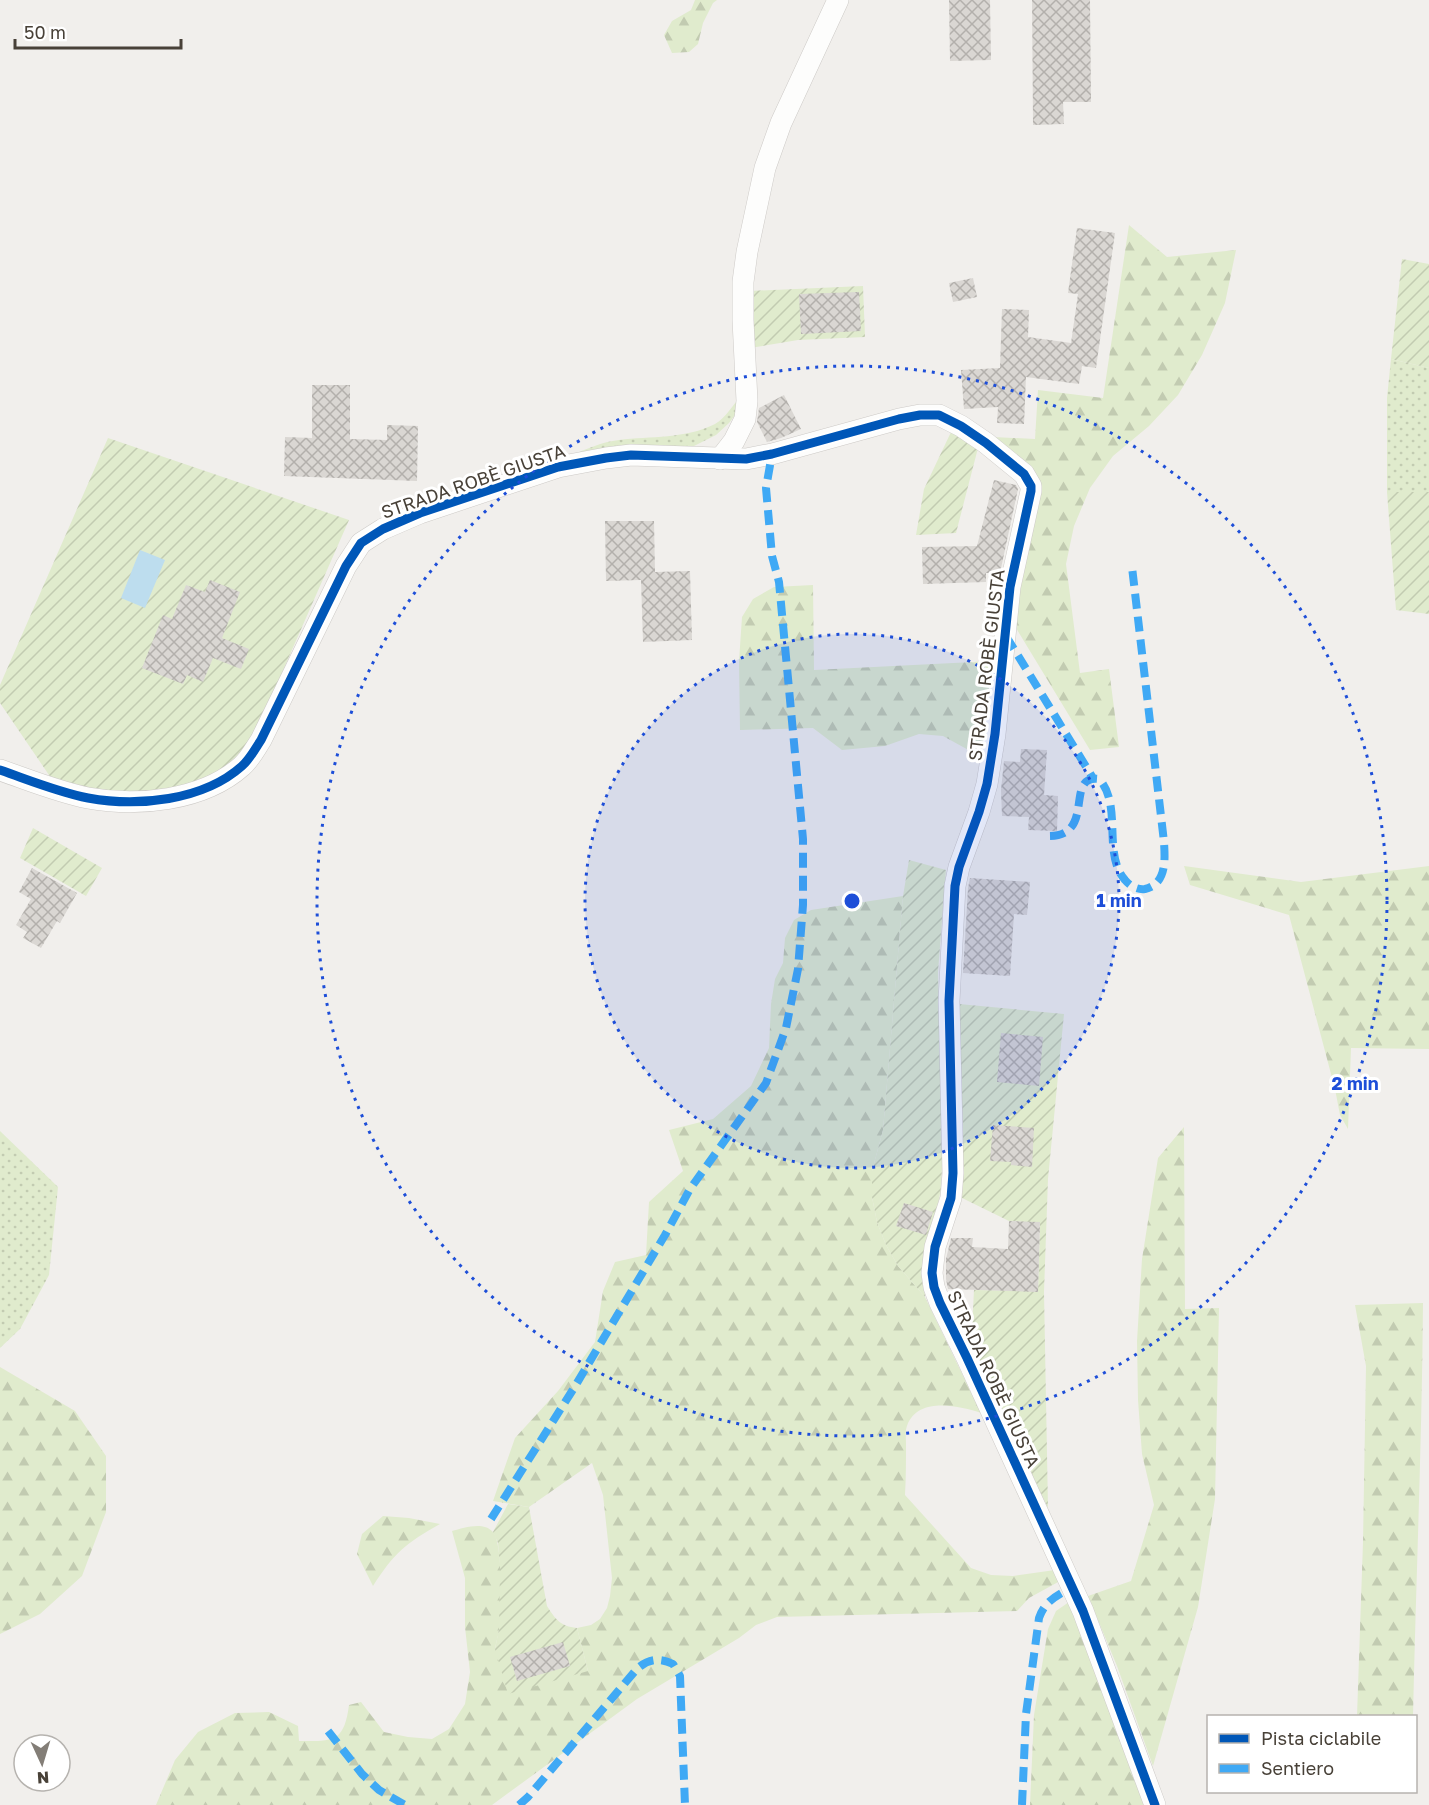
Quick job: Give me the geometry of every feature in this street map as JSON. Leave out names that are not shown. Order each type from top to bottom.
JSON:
[{"type":"street","points":[[720,459],[734,441],[745,419],[747,401],[743,282],[765,168],[781,123],[838,0]]},
{"type":"street","name":"STRADA ROBÈ GIUSTA","points":[[0,770],[65,792],[112,801],[174,797],[224,779],[242,766],[268,727],[346,566],[361,543],[383,529],[420,513],[525,477],[572,464],[631,455],[746,459],[905,418],[939,415],[952,420],[986,443],[1024,474],[1031,486],[1029,504],[1010,587],[995,734],[987,784],[980,812],[959,867],[955,886],[949,993],[952,1190],[935,1247],[933,1280],[940,1303],[1083,1611],[1155,1805]]},
{"type":"green space","points":[[695,0],[717,0],[713,3],[703,23],[698,44],[689,52],[672,53],[664,35],[672,21],[691,10]]},
{"type":"green space","points":[[1129,225],[1167,257],[1236,250],[1225,303],[1202,355],[1178,395],[1149,426],[1113,456],[1090,488],[1074,526],[1066,564],[1080,673],[1109,669],[1119,747],[1090,750],[1016,628],[1019,593],[1038,508],[1036,475],[1032,467],[993,437],[1035,439],[1038,390],[1103,398]]},
{"type":"green space","points":[[1402,259],[1429,264],[1429,368],[1391,359]]},
{"type":"green space","points":[[863,286],[865,337],[798,340],[750,348],[748,291]]},
{"type":"green space","points":[[1391,359],[1429,368],[1429,492],[1387,492],[1387,398]]},
{"type":"green space","points":[[741,397],[738,411],[729,423],[716,435],[694,446],[570,456],[613,441],[680,435],[704,429],[726,415]]},
{"type":"green space","points":[[952,430],[978,448],[956,533],[916,535],[924,489]]},
{"type":"green space","points":[[108,438],[349,520],[266,709],[247,746],[223,768],[206,777],[166,789],[145,792],[105,791],[51,778],[0,703],[0,685]]},
{"type":"green space","points":[[1387,492],[1429,492],[1429,614],[1396,610]]},
{"type":"green space","points":[[813,585],[814,670],[993,661],[983,758],[943,736],[919,734],[885,746],[842,750],[813,728],[740,730],[739,661],[742,617],[753,599],[774,587]]},
{"type":"green space","points":[[33,828],[102,868],[86,896],[20,858]]},
{"type":"green space","points":[[909,860],[946,870],[938,972],[943,1149],[941,1188],[924,1284],[925,1297],[898,1266],[886,1245],[877,1222],[872,1197],[872,1171],[883,1130],[903,896]]},
{"type":"green space","points":[[1184,866],[1301,882],[1429,866],[1429,1049],[1351,1048],[1348,1129],[1340,1115],[1289,915],[1190,885]]},
{"type":"green space","points":[[903,896],[883,1130],[872,1171],[872,1197],[877,1222],[886,1245],[898,1266],[925,1297],[981,1413],[951,1406],[940,1406],[920,1410],[912,1417],[906,1430],[905,1495],[971,1568],[991,1575],[1013,1576],[1055,1570],[1060,1581],[1029,1598],[1017,1611],[777,1617],[756,1625],[739,1638],[637,1699],[492,1805],[156,1805],[175,1760],[198,1732],[235,1713],[269,1712],[298,1726],[299,1741],[320,1741],[335,1737],[344,1727],[349,1705],[361,1702],[384,1732],[432,1739],[449,1729],[465,1704],[470,1672],[465,1627],[465,1578],[452,1531],[479,1526],[493,1532],[496,1539],[499,1550],[501,1595],[499,1632],[495,1649],[588,1671],[577,1628],[591,1625],[600,1619],[607,1608],[612,1578],[603,1495],[592,1463],[529,1507],[493,1501],[515,1438],[558,1391],[595,1342],[603,1291],[615,1262],[646,1255],[649,1202],[683,1171],[669,1130],[713,1119],[751,1086],[769,1048],[771,1004],[775,979],[783,963],[785,938],[794,920],[811,910]]},
{"type":"green space","points":[[959,1004],[1064,1014],[1048,1179],[1044,1292],[1048,1508],[971,1347],[974,1290],[1038,1291],[1040,1223],[1009,1221],[962,1198],[963,1133]]},
{"type":"green space","points":[[1184,1127],[1185,1309],[1219,1308],[1215,1499],[1198,1607],[1153,1766],[1117,1666],[1088,1596],[1131,1581],[1154,1505],[1142,1454],[1138,1400],[1137,1341],[1142,1259],[1158,1158]]},
{"type":"green space","points":[[0,1131],[58,1187],[49,1275],[20,1329],[0,1348]]},
{"type":"green space","points":[[1423,1303],[1413,1715],[1357,1715],[1366,1366],[1355,1305]]},
{"type":"green space","points":[[0,1367],[75,1411],[106,1456],[106,1512],[82,1576],[40,1614],[0,1634]]},
{"type":"green space","points":[[508,1504],[529,1507],[547,1606],[559,1622],[577,1628],[588,1671],[508,1694],[495,1649],[499,1629],[500,1567],[498,1543],[493,1532]]},
{"type":"green space","points":[[383,1516],[440,1524],[402,1550],[373,1586],[357,1554],[362,1534]]},
{"type":"green space","points":[[1069,1602],[1144,1805],[1030,1805],[1034,1715],[1048,1629],[1056,1611]]},
{"type":"water","points":[[140,550],[165,560],[145,608],[121,598]]},
{"type":"building","points":[[949,0],[990,0],[991,60],[950,61]]},
{"type":"building","points":[[1032,0],[1090,0],[1091,102],[1063,102],[1064,124],[1033,125]]},
{"type":"building","points":[[1077,228],[1115,233],[1096,368],[1082,366],[1079,384],[1026,377],[1024,424],[997,423],[998,407],[964,409],[961,370],[1000,368],[1002,309],[1029,310],[1028,337],[1071,343],[1078,294],[1068,293]]},
{"type":"building","points":[[973,278],[977,297],[953,302],[949,283]]},
{"type":"building","points":[[859,292],[861,331],[801,334],[799,294]]},
{"type":"building","points":[[312,385],[350,385],[350,439],[387,440],[387,425],[418,426],[417,481],[284,476],[285,437],[312,438]]},
{"type":"building","points":[[784,395],[801,429],[767,442],[757,422],[759,408]]},
{"type":"building","points":[[994,480],[1016,485],[1018,489],[1000,573],[986,573],[986,582],[923,584],[922,547],[977,546]]},
{"type":"building","points":[[605,521],[654,521],[655,572],[690,571],[692,640],[643,642],[641,580],[606,581]]},
{"type":"building","points":[[210,580],[240,592],[222,638],[249,649],[241,669],[213,658],[203,682],[187,675],[183,684],[142,668],[163,615],[172,619],[186,585],[205,592]]},
{"type":"building","points":[[1021,749],[1047,750],[1044,795],[1058,796],[1057,831],[1028,830],[1029,817],[1002,816],[1001,790],[1004,761],[1020,762]]},
{"type":"building","points":[[32,868],[77,893],[60,923],[57,921],[41,948],[23,938],[27,932],[16,925],[31,899],[19,892]]},
{"type":"building","points":[[970,878],[1030,882],[1027,915],[1014,914],[1010,976],[963,973]]},
{"type":"building","points":[[1001,1033],[1043,1037],[1039,1086],[997,1082]]},
{"type":"building","points":[[993,1125],[1034,1128],[1032,1167],[1011,1165],[1011,1162],[990,1161]]},
{"type":"building","points":[[904,1203],[933,1212],[926,1235],[896,1226]]},
{"type":"building","points":[[1009,1221],[1040,1222],[1038,1292],[948,1289],[946,1259],[951,1238],[973,1238],[972,1247],[1008,1249]]},
{"type":"building","points":[[563,1642],[570,1666],[517,1681],[510,1657]]},
{"type":"marked path","points":[[491,1519],[574,1388],[690,1189],[766,1083],[786,1028],[798,969],[803,905],[803,839],[779,582],[772,556],[766,488],[772,454]]},
{"type":"marked path","points":[[1050,836],[1064,833],[1072,826],[1083,786],[1089,780],[1099,779],[1110,802],[1115,857],[1118,869],[1125,880],[1134,887],[1145,889],[1157,882],[1163,870],[1164,842],[1132,567]]},
{"type":"marked path","points":[[1006,636],[1093,778]]},
{"type":"marked path","points":[[1022,1805],[1026,1714],[1039,1618],[1048,1603],[1073,1587]]},
{"type":"marked path","points":[[519,1805],[636,1670],[644,1663],[658,1660],[673,1664],[680,1676],[685,1805]]},
{"type":"marked path","points":[[328,1731],[362,1774],[379,1790],[405,1805]]},
{"type":"cycle path","points":[[0,770],[44,786],[88,798],[127,802],[189,794],[226,778],[245,763],[261,740],[346,566],[361,543],[383,529],[420,513],[558,467],[631,455],[746,459],[899,419],[920,415],[939,415],[961,426],[986,443],[1024,474],[1031,486],[1031,491],[1010,587],[995,734],[987,784],[959,867],[955,886],[949,1001],[953,1173],[951,1198],[935,1247],[932,1273],[940,1303],[1083,1611],[1155,1805]]}]
